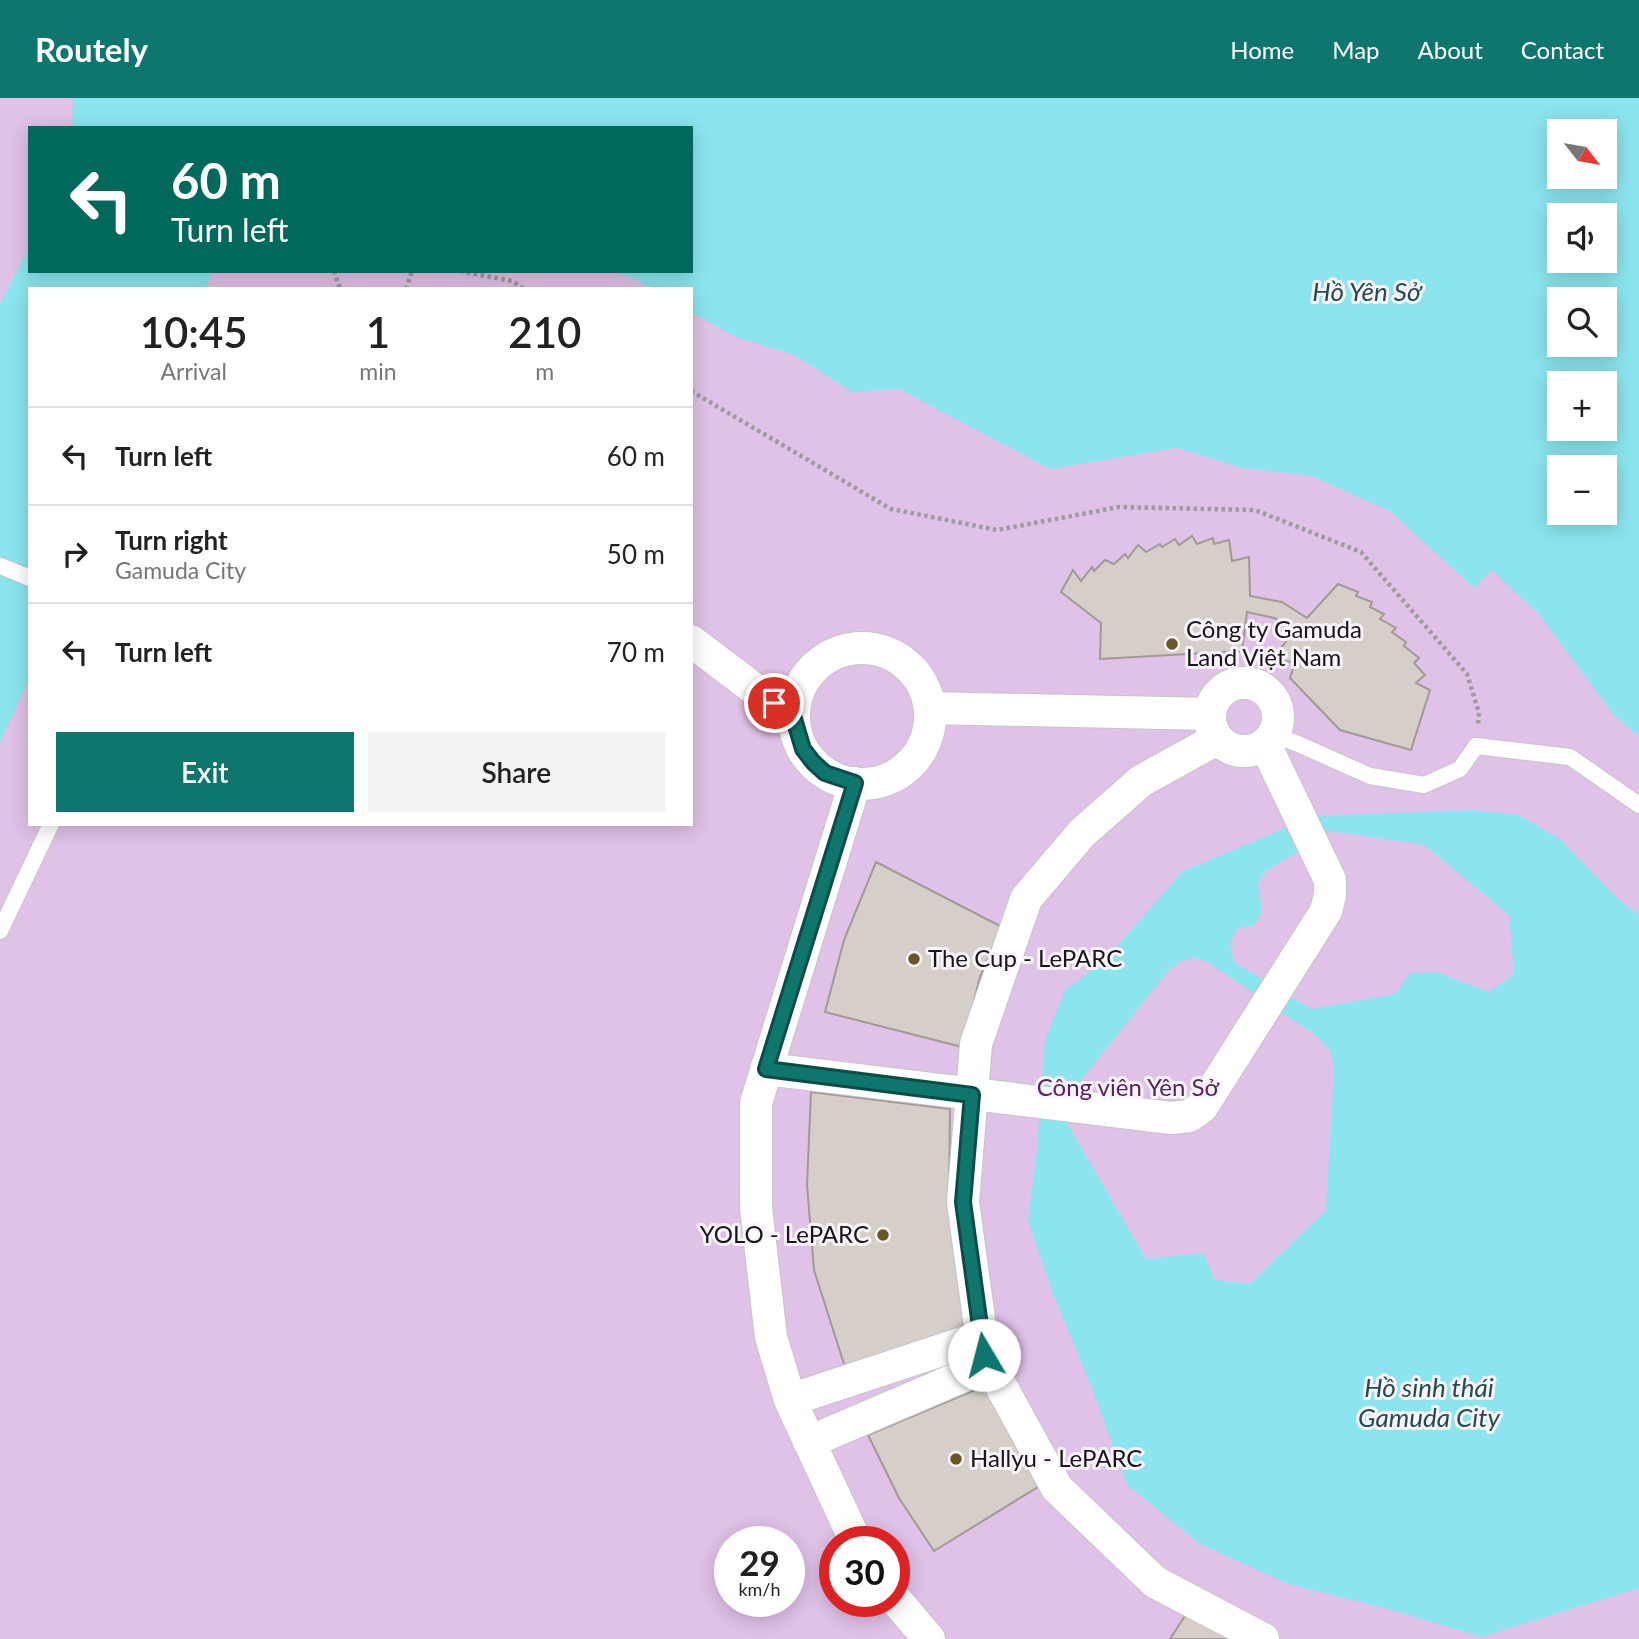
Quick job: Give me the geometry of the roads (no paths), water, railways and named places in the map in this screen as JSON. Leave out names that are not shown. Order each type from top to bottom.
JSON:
[{"type":"street","points":[[693,643],[794,719]]},
{"type":"street","points":[[858,648],[891,654],[906,664],[918,676],[930,708],[929,726],[924,742],[910,763],[889,778],[873,783],[855,783],[825,773],[803,749],[794,719],[796,701],[802,685],[812,671],[825,659],[841,651],[858,648]]},
{"type":"street","points":[[1250,684],[1269,694],[1278,714],[1268,740],[1245,751],[1235,750],[1214,726],[1213,703],[1228,687],[1250,684]]},
{"type":"street","points":[[930,708],[1214,726]]},
{"type":"street","points":[[1214,726],[1141,780],[1082,833],[1026,900],[976,1044],[963,1202],[985,1351],[1057,1489],[1155,1582],[1263,1639]]},
{"type":"street","points":[[766,1069],[1171,1118],[1189,1116],[1202,1107],[1326,911],[1330,895],[1330,880],[1268,740]]},
{"type":"street","points":[[848,1526],[790,1400],[771,1337],[756,1220],[756,1103],[855,783]]},
{"type":"street","points":[[790,1400],[985,1351]]},
{"type":"street","points":[[809,1442],[985,1351]]},
{"type":"street","points":[[910,1617],[929,1639]]},
{"type":"lane","points":[[0,566],[28,577]]},
{"type":"lane","points":[[1268,740],[1296,743],[1370,776],[1424,785],[1460,769],[1476,746],[1570,757],[1639,805]]},
{"type":"lane","points":[[0,931],[50,826]]},
{"type":"water","name":"Hồ Yên Sở","points":[[73,98],[1639,98],[1639,737],[1613,714],[1538,613],[1491,570],[1474,588],[1390,511],[1311,476],[1242,468],[1177,448],[1050,469],[899,389],[852,392],[794,355],[735,337],[693,313],[693,287],[646,287],[636,279],[619,273],[693,273],[693,126],[72,126]]},
{"type":"water","points":[[28,249],[28,273],[212,273],[206,287],[28,287],[28,681],[0,743],[0,304]]},
{"type":"water","name":"Hồ sinh thái Gamuda City","points":[[1475,810],[1519,815],[1561,840],[1617,898],[1639,915],[1639,1588],[1481,1637],[1384,1608],[1288,1584],[1200,1544],[1127,1485],[1092,1388],[1053,1294],[1028,1220],[1037,1150],[1045,1040],[1065,990],[1104,961],[1183,871],[1314,816]],"holes":[[[1330,831],[1424,845],[1509,915],[1514,974],[1489,992],[1437,972],[1410,973],[1395,994],[1311,1009],[1234,962],[1230,943],[1238,928],[1253,926],[1262,912],[1258,884],[1265,872]],[[1195,958],[1209,963],[1315,1035],[1330,1050],[1334,1069],[1326,1210],[1250,1284],[1215,1280],[1203,1253],[1146,1259],[1066,1121],[1078,1084],[1168,971],[1181,961]]]},
{"type":"place","name":"Công ty Gamuda Land Việt Nam","points":[[1172,644]]},
{"type":"place","name":"The Cup - LePARC","points":[[914,959]]},
{"type":"place","name":"YOLO - LePARC","points":[[883,1235]]},
{"type":"place","name":"Hallyu - LePARC","points":[[956,1459]]},
{"type":"park label","name":"Công viên Yên Sở","points":[[1128,1088]]}]
